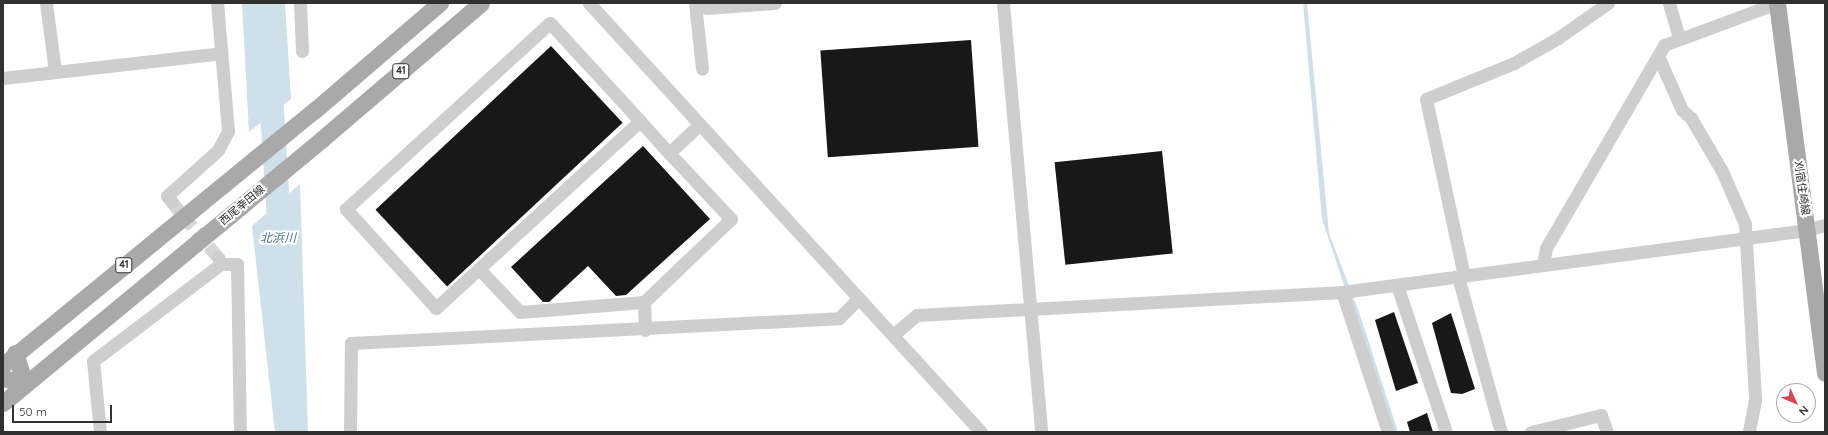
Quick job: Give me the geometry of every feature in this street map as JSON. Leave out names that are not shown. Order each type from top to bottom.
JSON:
[{"type":"main road","name":"41","points":[[9,351],[315,110],[440,3]]},
{"type":"main road","name":"西尾幸田線","points":[[3,403],[235,212],[481,3]]},
{"type":"main road","name":"刈宿住崎線","points":[[1777,3],[1825,373]]},
{"type":"main road","points":[[3,365],[9,351]]},
{"type":"main road","points":[[9,351],[25,384]]},
{"type":"main road","points":[[3,378],[25,384]]},
{"type":"street","points":[[46,3],[55,71]]},
{"type":"street","points":[[172,202],[167,196],[218,150],[228,131],[217,3]]},
{"type":"street","points":[[300,3],[302,50]]},
{"type":"street","points":[[589,3],[981,432]]},
{"type":"street","points":[[695,3],[702,69]]},
{"type":"street","points":[[707,3],[707,8],[775,3]]},
{"type":"street","points":[[1003,3],[1041,432]]},
{"type":"street","points":[[1501,432],[1461,276],[1426,99],[1514,63],[1558,38],[1608,3]]},
{"type":"street","points":[[1669,3],[1679,39]]},
{"type":"street","points":[[1543,265],[1546,248],[1664,45],[1777,3]]},
{"type":"street","points":[[479,269],[520,312],[644,302],[730,218],[550,23],[346,209],[436,308],[640,121]]},
{"type":"street","points":[[3,78],[221,53]]},
{"type":"street","points":[[1658,56],[1682,110],[1691,118],[1722,171],[1742,214],[1747,237],[1755,400],[1749,432]]},
{"type":"street","points":[[669,153],[700,124]]},
{"type":"street","points":[[893,335],[917,315],[1342,292],[1807,230],[1825,224]]},
{"type":"street","points":[[100,432],[93,361],[219,261],[237,264],[240,432]]},
{"type":"street","points":[[1397,285],[1446,432]]},
{"type":"street","points":[[1342,292],[1388,432]]},
{"type":"street","points":[[350,432],[351,343],[645,330],[839,318],[859,298]]},
{"type":"street","points":[[644,302],[645,330]]},
{"type":"street","points":[[1530,432],[1601,415],[1607,432]]},
{"type":"water","points":[[242,3],[285,3],[291,99],[249,132]]},
{"type":"water","points":[[1303,3],[1307,3],[1329,233],[1360,315],[1398,432],[1393,432],[1322,219]]},
{"type":"water","name":"北浜川","points":[[300,184],[308,432],[275,432],[252,226]]},
{"type":"building","points":[[971,40],[978,147],[828,157],[820,51]]},
{"type":"building","points":[[551,46],[623,123],[447,286],[375,210]]},
{"type":"building","points":[[643,146],[710,219],[626,295],[616,296],[588,266],[549,302],[543,302],[511,267]]},
{"type":"building","points":[[1162,151],[1173,253],[1065,265],[1055,162]]},
{"type":"building","points":[[1394,312],[1418,383],[1396,391],[1375,320]]},
{"type":"building","points":[[1451,313],[1475,389],[1462,394],[1451,393],[1432,323]]},
{"type":"building","points":[[1427,413],[1433,432],[1410,432],[1407,422]]},
{"type":"waterway","name":"北浜川","points":[[270,81],[280,236]]},
{"type":"tunnel","points":[[172,202],[218,257]]}]
